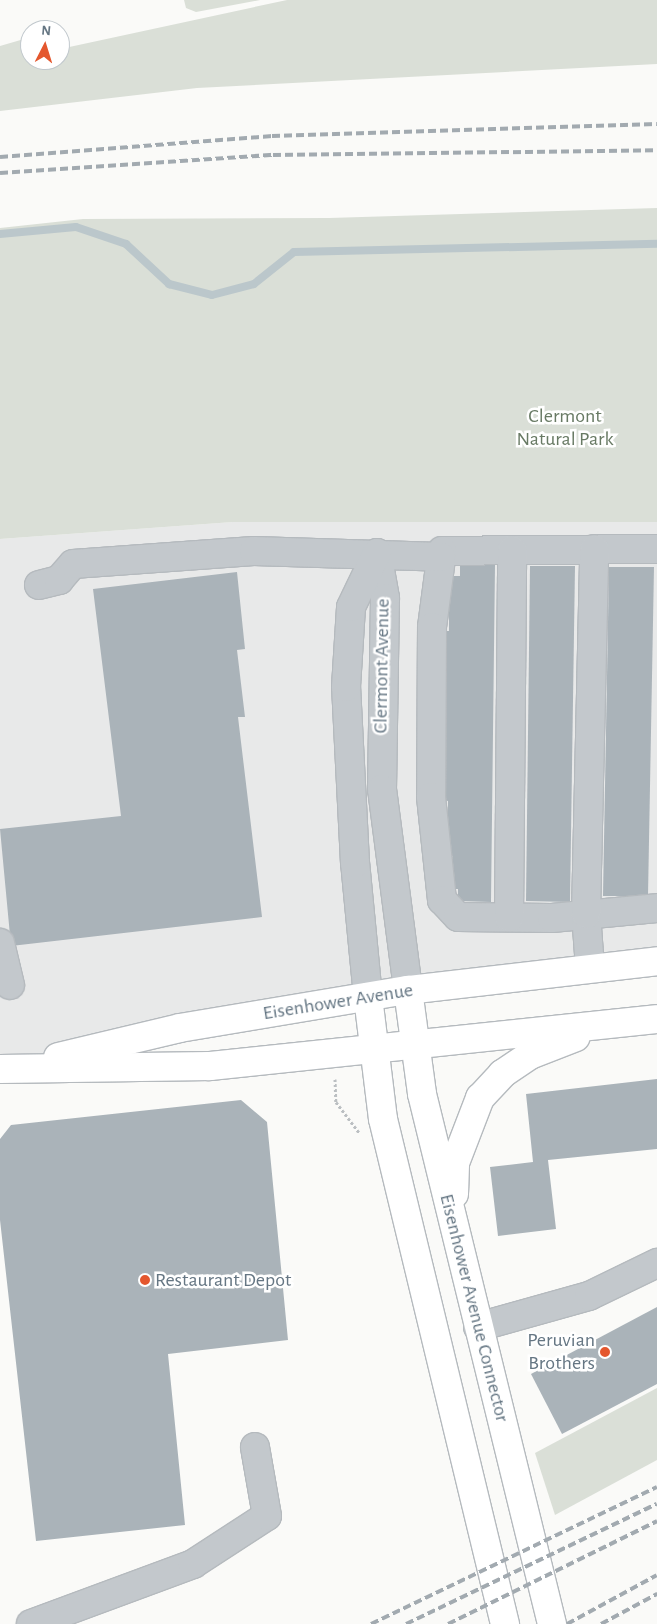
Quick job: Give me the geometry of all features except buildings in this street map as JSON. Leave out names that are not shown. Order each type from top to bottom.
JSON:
[{"type":"main road","name":"Eisenhower Avenue","points":[[11,1067],[180,1028],[408,990],[657,961]]},
{"type":"main road","name":"Eisenhower Avenue Connector","points":[[408,990],[416,1045],[453,1226],[552,1624]]},
{"type":"main road","points":[[368,997],[383,1119],[505,1624]]},
{"type":"main road","name":"Eisenhower Avenue","points":[[11,1067],[210,1066],[657,1019]]},
{"type":"main road","points":[[453,1226],[455,1163],[480,1098],[502,1074],[530,1055],[617,1023]]},
{"type":"street","points":[[590,968],[586,914],[594,549]]},
{"type":"street","points":[[657,549],[442,551],[432,627],[431,797],[442,900],[458,917],[586,914],[657,908]]},
{"type":"street","points":[[509,917],[512,550]]},
{"type":"street","points":[[39,585],[59,580],[73,564],[254,551],[291,555],[377,552],[441,557]]},
{"type":"street","name":"Clermont Avenue","points":[[377,552],[385,598],[382,789],[408,990]]},
{"type":"street","name":"Clermont Avenue","points":[[368,997],[354,863],[346,687],[351,607],[377,552]]},
{"type":"street","points":[[0,943],[10,985]]},
{"type":"street","points":[[478,1327],[589,1296],[657,1263]]},
{"type":"street","points":[[30,1624],[193,1564],[267,1516],[255,1448]]},
{"type":"shaded area","points":[[233,522],[657,522],[657,963],[0,1068],[0,539]]},
{"type":"green space","points":[[184,0],[260,0],[196,12],[186,8]]},
{"type":"green space","points":[[287,0],[657,0],[657,64],[197,88],[0,111],[0,46],[20,40],[20,70],[70,70],[70,47]]},
{"type":"green space","name":"Clermont Natural Park","points":[[657,208],[657,522],[233,522],[0,539],[0,228],[83,219],[329,218]]},
{"type":"green space","points":[[657,1388],[657,1460],[555,1515],[535,1453]]},
{"type":"waterway","points":[[0,234],[76,227],[126,244],[169,284],[212,295],[254,284],[294,252],[657,244]]},
{"type":"railway","points":[[0,157],[272,136],[657,124]]},
{"type":"railway","points":[[0,173],[273,155],[657,150]]},
{"type":"railway","points":[[371,1624],[657,1487]]},
{"type":"railway","points":[[406,1624],[657,1504]]},
{"type":"railway","points":[[448,1624],[657,1521]]},
{"type":"railway","points":[[567,1624],[657,1575]]},
{"type":"railway","points":[[601,1624],[657,1594]]},
{"type":"place","name":"Restaurant Depot","points":[[145,1280]]},
{"type":"place","name":"Peruvian Brothers","points":[[605,1352]]}]
